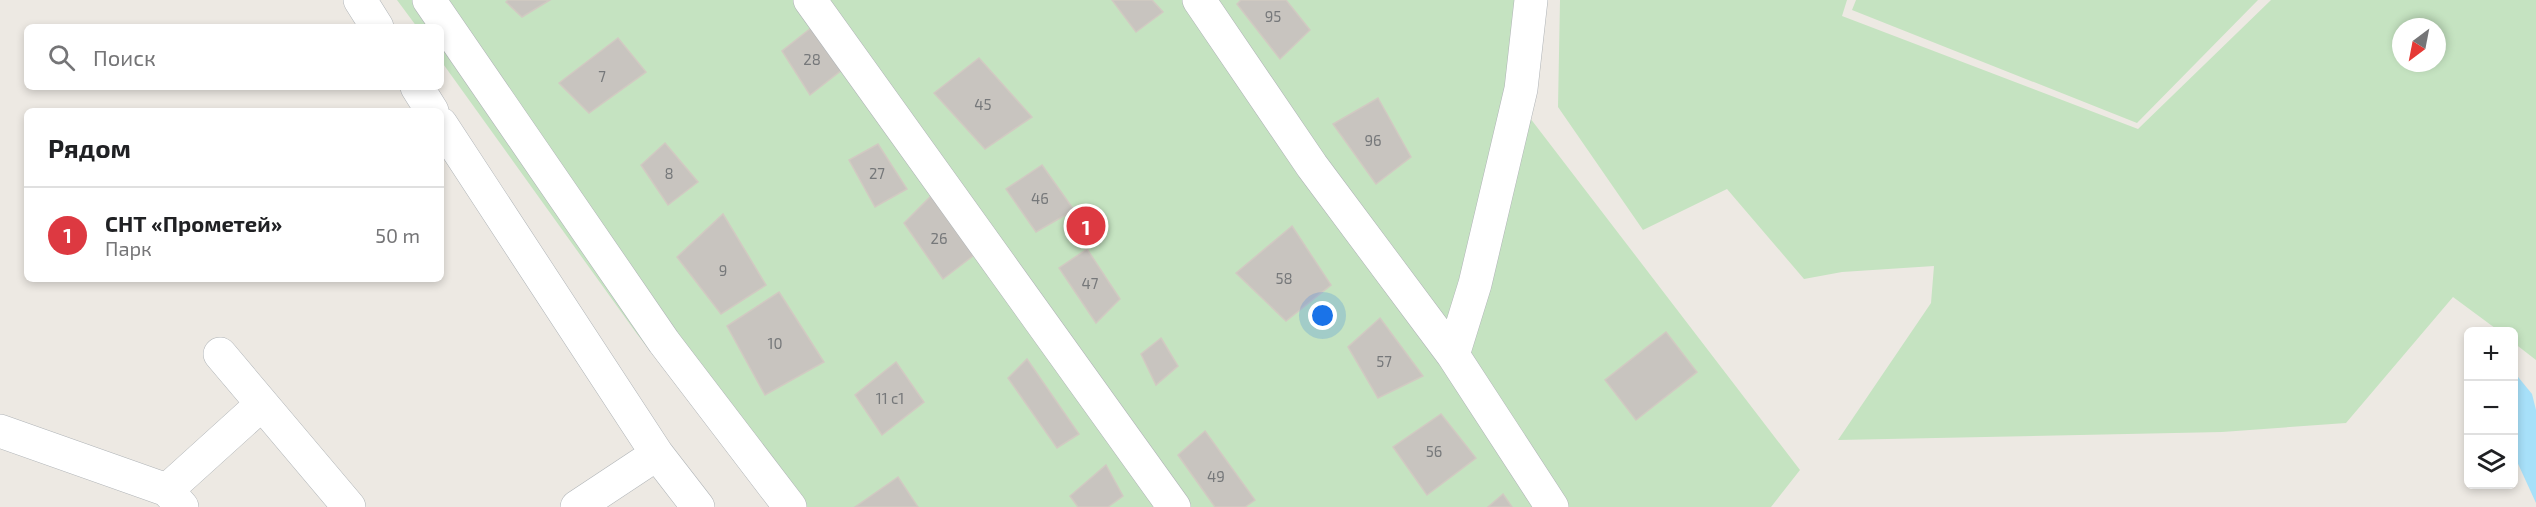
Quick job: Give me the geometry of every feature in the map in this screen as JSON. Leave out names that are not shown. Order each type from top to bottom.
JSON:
[{"type":"street","points":[[360,0],[375,24]]},
{"type":"street","points":[[429,0],[664,342],[790,507]]},
{"type":"street","points":[[810,0],[1174,507]]},
{"type":"street","points":[[1199,0],[1312,166],[1453,355],[1552,507]]},
{"type":"street","points":[[1453,355],[1475,284],[1521,89],[1532,0]]},
{"type":"street","points":[[419,90],[430,108]]},
{"type":"street","points":[[444,129],[657,454],[698,507]]},
{"type":"street","points":[[220,354],[349,507]]},
{"type":"street","points":[[0,431],[175,498],[262,404]]},
{"type":"street","points":[[577,507],[657,454]]},
{"type":"green space","points":[[397,0],[1545,0],[1530,118],[1800,470],[1771,507],[771,507],[637,334],[444,65],[444,24],[415,24]]},
{"type":"green space","points":[[1560,0],[1847,0],[1842,16],[2138,129],[2271,0],[2536,0],[2536,360],[2518,346],[2518,327],[2494,327],[2453,297],[2346,423],[2222,432],[1838,440],[1931,303],[1934,266],[1842,272],[1804,279],[1727,189],[1643,230],[1558,107]]},
{"type":"green space","points":[[1856,0],[2258,0],[2137,123],[1852,10]]},
{"type":"water","points":[[2518,377],[2532,394],[2536,410],[2536,503],[2518,464]]},
{"type":"building","points":[[508,0],[550,0],[522,17],[506,2]]},
{"type":"building","points":[[1112,0],[1152,0],[1163,12],[1136,32]]},
{"type":"building","points":[[1241,0],[1286,0],[1310,30],[1280,59],[1237,4]]},
{"type":"building","points":[[811,28],[843,69],[810,95],[782,51]]},
{"type":"building","points":[[618,38],[646,72],[589,113],[559,83]]},
{"type":"building","points":[[979,58],[1032,117],[985,149],[934,93]]},
{"type":"building","points":[[1378,98],[1411,157],[1376,184],[1333,124]]},
{"type":"building","points":[[665,143],[698,182],[668,205],[641,165]]},
{"type":"building","points":[[878,144],[907,189],[875,207],[849,160]]},
{"type":"building","points":[[1042,165],[1074,210],[1036,232],[1006,189]]},
{"type":"building","points":[[931,196],[974,255],[943,279],[904,223]]},
{"type":"building","points":[[723,214],[766,285],[721,314],[677,257]]},
{"type":"building","points":[[1292,226],[1331,285],[1286,321],[1236,273]]},
{"type":"building","points":[[1087,249],[1120,299],[1096,323],[1059,268]]},
{"type":"building","points":[[779,292],[824,362],[765,395],[727,326]]},
{"type":"building","points":[[1380,318],[1423,376],[1378,398],[1348,347]]},
{"type":"building","points":[[1666,332],[1697,372],[1636,420],[1605,380]]},
{"type":"building","points":[[1161,338],[1178,366],[1156,385],[1141,354]]},
{"type":"building","points":[[1027,359],[1079,434],[1057,448],[1008,378]]},
{"type":"building","points":[[896,362],[924,402],[882,435],[855,395]]},
{"type":"building","points":[[1441,414],[1476,458],[1427,495],[1393,447]]},
{"type":"building","points":[[1205,431],[1255,500],[1245,507],[1215,507],[1178,455]]},
{"type":"building","points":[[1106,465],[1123,496],[1108,507],[1078,507],[1070,496]]},
{"type":"building","points":[[898,477],[918,507],[855,507]]},
{"type":"building","points":[[1503,494],[1512,507],[1488,507]]},
{"type":"place","name":"СНТ «Прометей»","points":[[1086,226]]}]
